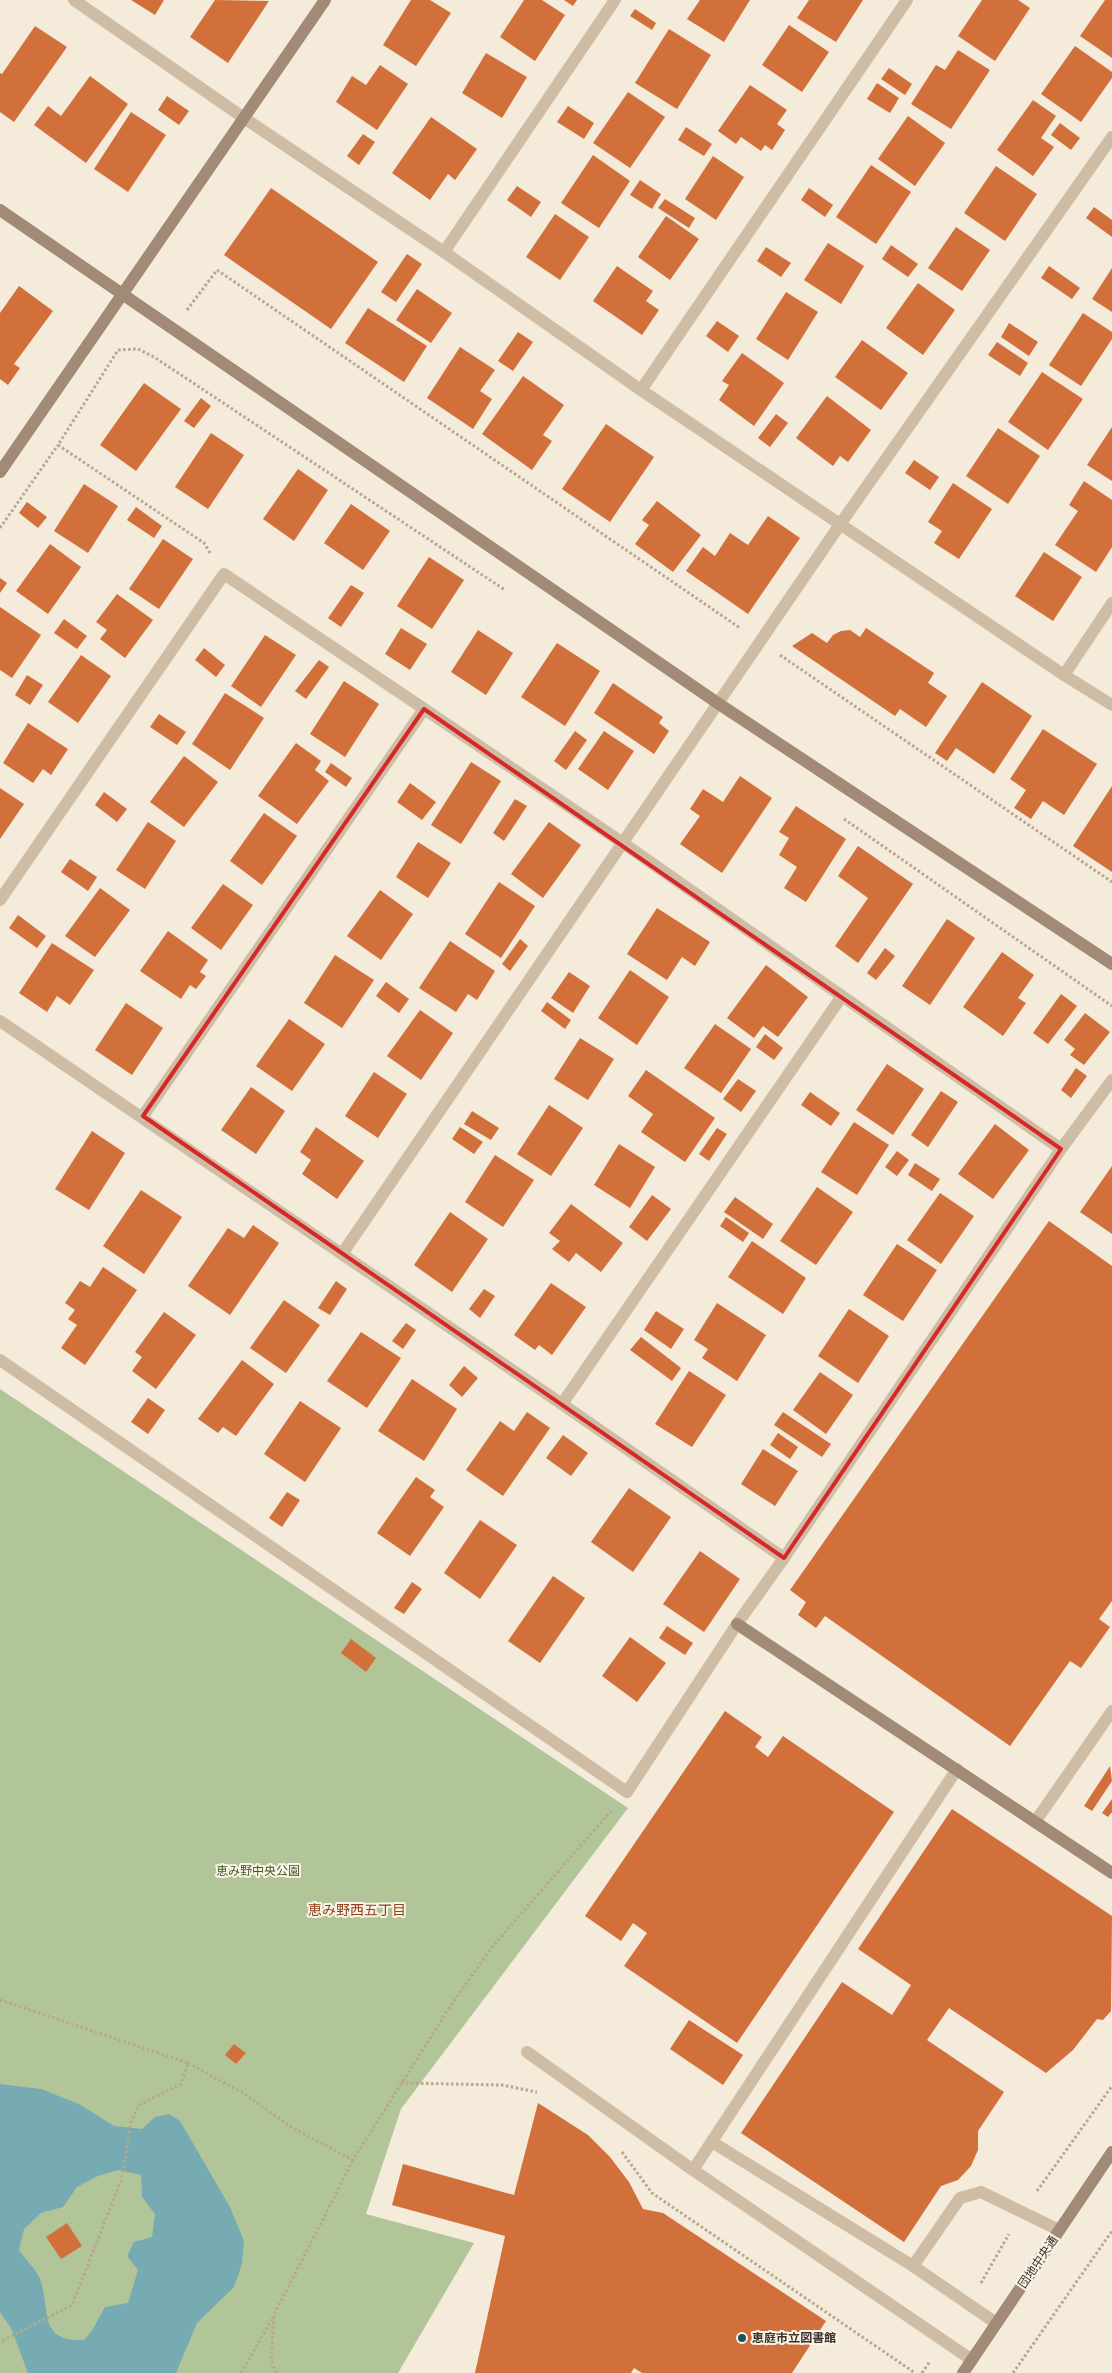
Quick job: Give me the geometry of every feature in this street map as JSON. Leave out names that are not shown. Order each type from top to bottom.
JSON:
[{"type":"street","points":[[74,0],[244,118],[444,252],[641,390],[1064,675],[1112,705]]},
{"type":"street","points":[[0,472],[324,0]]},
{"type":"street","points":[[444,252],[614,0]]},
{"type":"street","points":[[641,390],[906,0]]},
{"type":"street","points":[[342,1254],[841,523],[1112,137]]},
{"type":"street","points":[[0,210],[122,293],[172,330],[719,704],[1112,964]]},
{"type":"street","points":[[0,900],[224,574],[623,843],[1061,1149]]},
{"type":"street","points":[[1064,675],[1112,602]]},
{"type":"street","points":[[143,1116],[424,709]]},
{"type":"street","points":[[562,1404],[842,996]]},
{"type":"street","points":[[0,1021],[143,1116],[784,1558]]},
{"type":"street","points":[[0,1360],[627,1792],[737,1624],[784,1558],[1061,1149],[1112,1080]]},
{"type":"street","points":[[737,1624],[1112,1873]]},
{"type":"street","points":[[1035,1822],[1112,1711]]},
{"type":"street","points":[[693,2170],[957,1769]]},
{"type":"street","points":[[527,2052],[693,2170],[972,2360]]},
{"type":"street","points":[[712,2142],[913,2266],[996,2324]]},
{"type":"street","name":"団地中央通","points":[[963,2373],[1112,2152]]},
{"type":"street","points":[[913,2266],[960,2198],[981,2192],[1059,2230]]},
{"type":"path","points":[[154,357],[217,270],[1112,882]]},
{"type":"path","points":[[0,528],[58,445],[118,350],[138,349],[154,357],[508,592]]},
{"type":"path","points":[[58,445],[204,543],[224,574]]},
{"type":"path","points":[[836,814],[1112,1006]]},
{"type":"path","points":[[240,2373],[274,2315],[354,2160],[449,2008],[492,1947],[627,1792]]},
{"type":"path","points":[[0,2000],[188,2063],[243,2093],[291,2127],[354,2160]]},
{"type":"path","points":[[1,2341],[72,2305],[122,2178],[132,2122],[139,2105],[181,2084],[188,2063]]},
{"type":"path","points":[[402,2083],[502,2085],[541,2092]]},
{"type":"path","points":[[619,2148],[652,2193],[915,2373]]},
{"type":"path","points":[[1013,2373],[1112,2231]]},
{"type":"path","points":[[274,2315],[271,2359],[276,2373]]},
{"type":"highlighted area","points":[[424,709],[1061,1149],[784,1558],[143,1116]]},
{"type":"green space","name":"恵み野中央公園","points":[[0,1389],[628,1808],[401,2109],[366,2214],[474,2243],[398,2373],[0,2373]]},
{"type":"water","points":[[0,2084],[41,2089],[79,2104],[114,2126],[142,2129],[155,2117],[169,2114],[180,2121],[230,2207],[244,2241],[242,2264],[234,2287],[197,2323],[176,2373],[28,2373],[11,2328],[0,2312]],"holes":[[[118,2170],[141,2175],[142,2197],[155,2214],[152,2237],[134,2242],[127,2256],[138,2270],[128,2303],[105,2307],[93,2329],[84,2340],[59,2336],[48,2322],[40,2279],[19,2250],[24,2229],[41,2213],[63,2207],[77,2187],[98,2176]]]},
{"type":"building","points":[[131,0],[164,0],[155,15]]},
{"type":"building","points":[[215,0],[269,1],[228,63],[190,37]]},
{"type":"building","points":[[411,0],[430,0],[451,13],[416,66],[383,45]]},
{"type":"building","points":[[524,0],[542,0],[565,15],[535,61],[500,37]]},
{"type":"building","points":[[564,0],[577,0],[573,6]]},
{"type":"building","points":[[700,0],[750,0],[724,42],[687,19]]},
{"type":"building","points":[[809,0],[863,0],[836,42],[797,18]]},
{"type":"building","points":[[982,0],[1018,0],[1030,8],[995,61],[958,36]]},
{"type":"building","points":[[1105,0],[1112,0],[1112,58],[1080,36]]},
{"type":"building","points":[[635,9],[656,23],[652,30],[630,16]]},
{"type":"building","points":[[789,25],[829,52],[802,92],[762,65]]},
{"type":"building","points":[[35,26],[67,47],[14,122],[0,112],[0,73],[2,74]]},
{"type":"building","points":[[669,29],[711,55],[677,109],[635,83]]},
{"type":"building","points":[[1075,46],[1112,72],[1112,78],[1081,122],[1041,94]]},
{"type":"building","points":[[958,50],[990,70],[951,129],[911,104],[936,65],[945,70]]},
{"type":"building","points":[[486,53],[527,77],[502,118],[462,93]]},
{"type":"building","points":[[380,65],[408,84],[377,130],[336,102],[352,76],[366,85]]},
{"type":"building","points":[[889,68],[912,84],[905,95],[881,79]]},
{"type":"building","points":[[90,76],[128,104],[86,163],[34,125],[48,106],[61,116]]},
{"type":"building","points":[[877,83],[899,98],[890,113],[867,99]]},
{"type":"building","points":[[750,85],[787,110],[777,124],[785,130],[772,150],[765,145],[761,151],[741,137],[736,144],[718,131]]},
{"type":"building","points":[[628,92],[665,117],[630,168],[593,143]]},
{"type":"building","points":[[167,96],[189,111],[179,125],[158,110]]},
{"type":"building","points":[[1033,100],[1056,116],[1041,138],[1054,147],[1033,176],[997,150]]},
{"type":"building","points":[[568,106],[594,123],[584,139],[557,122]]},
{"type":"building","points":[[131,112],[166,135],[128,192],[94,169]]},
{"type":"building","points":[[908,116],[945,143],[915,186],[878,159]]},
{"type":"building","points":[[431,117],[477,149],[455,180],[448,174],[430,200],[392,173]]},
{"type":"building","points":[[1060,123],[1080,138],[1071,150],[1051,135]]},
{"type":"building","points":[[686,127],[712,144],[704,156],[678,140]]},
{"type":"building","points":[[363,134],[375,142],[359,165],[347,156]]},
{"type":"building","points":[[593,155],[630,181],[599,228],[561,203]]},
{"type":"building","points":[[713,156],[744,177],[716,220],[685,199]]},
{"type":"building","points":[[871,165],[911,192],[876,244],[836,217]]},
{"type":"building","points":[[996,166],[1037,194],[1005,241],[964,213]]},
{"type":"building","points":[[640,180],[661,194],[652,209],[630,195]]},
{"type":"building","points":[[517,186],[541,202],[531,217],[507,200]]},
{"type":"building","points":[[271,188],[378,262],[331,329],[224,255]]},
{"type":"building","points":[[809,188],[833,205],[825,217],[801,200]]},
{"type":"building","points":[[665,199],[695,218],[689,228],[658,208]]},
{"type":"building","points":[[1094,207],[1112,220],[1112,237],[1086,218]]},
{"type":"building","points":[[555,214],[589,237],[560,280],[526,257]]},
{"type":"building","points":[[666,216],[699,239],[670,280],[638,257]]},
{"type":"building","points":[[956,227],[990,250],[962,291],[928,268]]},
{"type":"building","points":[[828,243],[864,266],[841,304],[804,280]]},
{"type":"building","points":[[891,245],[918,264],[908,277],[882,259]]},
{"type":"building","points":[[766,247],[791,263],[781,277],[757,261]]},
{"type":"building","points":[[407,254],[422,264],[396,302],[381,292]]},
{"type":"building","points":[[617,266],[653,291],[646,301],[659,310],[642,335],[593,301]]},
{"type":"building","points":[[1049,266],[1080,288],[1072,299],[1041,278]]},
{"type":"building","points":[[1112,268],[1112,312],[1092,299]]},
{"type":"building","points":[[918,283],[955,310],[923,355],[886,328]]},
{"type":"building","points":[[19,286],[53,311],[14,364],[20,368],[8,385],[0,379],[0,313]]},
{"type":"building","points":[[417,289],[452,313],[431,343],[396,320]]},
{"type":"building","points":[[786,292],[818,312],[788,360],[756,339]]},
{"type":"building","points":[[368,308],[427,346],[404,382],[345,343]]},
{"type":"building","points":[[1083,313],[1112,332],[1112,339],[1081,386],[1049,365]]},
{"type":"building","points":[[717,321],[739,336],[728,352],[706,336]]},
{"type":"building","points":[[1009,323],[1038,342],[1029,356],[1001,337]]},
{"type":"building","points":[[518,332],[533,342],[513,371],[498,361]]},
{"type":"building","points":[[862,340],[908,373],[881,410],[835,377]]},
{"type":"building","points":[[997,342],[1028,363],[1020,376],[988,355]]},
{"type":"building","points":[[460,347],[495,370],[480,391],[492,399],[473,429],[427,398]]},
{"type":"building","points":[[742,353],[784,383],[754,426],[719,400],[729,385],[722,381]]},
{"type":"building","points":[[1042,372],[1083,399],[1048,450],[1008,422]]},
{"type":"building","points":[[523,376],[564,405],[543,435],[552,441],[532,470],[482,434]]},
{"type":"building","points":[[144,383],[181,409],[136,471],[100,445]]},
{"type":"building","points":[[827,396],[871,430],[848,462],[840,456],[833,466],[796,438]]},
{"type":"building","points":[[201,398],[211,406],[194,428],[184,421]]},
{"type":"building","points":[[776,414],[788,423],[770,447],[758,438]]},
{"type":"building","points":[[606,424],[654,457],[610,522],[562,489]]},
{"type":"building","points":[[1112,427],[1112,481],[1087,465]]},
{"type":"building","points":[[998,428],[1040,456],[1008,504],[966,476]]},
{"type":"building","points":[[211,433],[244,455],[208,509],[175,487]]},
{"type":"building","points":[[914,460],[939,477],[930,490],[905,473]]},
{"type":"building","points":[[298,469],[328,490],[294,541],[263,519]]},
{"type":"building","points":[[1084,481],[1112,500],[1112,547],[1096,572],[1055,545],[1078,511],[1069,505]]},
{"type":"building","points":[[953,483],[992,509],[959,559],[934,543],[942,531],[928,522]]},
{"type":"building","points":[[84,484],[118,506],[88,553],[54,531]]},
{"type":"building","points":[[657,501],[701,535],[673,572],[635,544],[649,525],[642,520]]},
{"type":"building","points":[[27,502],[47,517],[38,528],[19,513]]},
{"type":"building","points":[[351,504],[390,531],[363,570],[324,543]]},
{"type":"building","points":[[136,507],[162,526],[154,538],[127,520]]},
{"type":"building","points":[[768,516],[800,538],[748,614],[686,571],[703,547],[715,556],[730,533],[748,545]]},
{"type":"building","points":[[163,539],[193,559],[159,609],[129,589]]},
{"type":"building","points":[[50,544],[81,567],[48,614],[16,591]]},
{"type":"building","points":[[1044,552],[1082,577],[1053,621],[1015,596]]},
{"type":"building","points":[[429,557],[464,580],[432,629],[397,606]]},
{"type":"building","points":[[0,578],[7,583],[0,593]]},
{"type":"building","points":[[351,585],[364,593],[341,627],[328,618]]},
{"type":"building","points":[[117,594],[153,620],[125,658],[100,639],[107,630],[96,622]]},
{"type":"building","points":[[0,607],[41,635],[12,678],[0,670]]},
{"type":"building","points":[[64,619],[87,636],[77,649],[54,633]]},
{"type":"building","points":[[401,628],[427,644],[410,670],[385,654]]},
{"type":"building","points":[[866,628],[934,673],[928,683],[947,696],[926,727],[900,709],[895,716],[792,646],[812,633],[827,643],[833,635],[841,631],[850,630],[860,637]]},
{"type":"building","points":[[478,630],[513,653],[486,695],[451,672]]},
{"type":"building","points":[[265,635],[296,655],[261,707],[231,686]]},
{"type":"building","points":[[557,643],[600,671],[565,726],[521,697]]},
{"type":"building","points":[[204,648],[225,665],[216,677],[195,660]]},
{"type":"building","points":[[81,655],[111,676],[78,723],[48,702]]},
{"type":"building","points":[[319,660],[329,667],[306,699],[295,691]]},
{"type":"building","points":[[27,675],[43,685],[30,705],[15,695]]},
{"type":"building","points":[[344,681],[379,704],[345,757],[310,734]]},
{"type":"building","points":[[982,682],[1032,716],[994,774],[956,748],[947,761],[935,753]]},
{"type":"building","points":[[613,683],[663,717],[659,723],[669,731],[654,754],[594,713]]},
{"type":"building","points":[[225,693],[264,718],[230,770],[192,744]]},
{"type":"building","points":[[159,714],[186,732],[177,745],[150,727]]},
{"type":"building","points":[[28,723],[68,749],[51,775],[43,769],[33,783],[3,763]]},
{"type":"building","points":[[1043,729],[1097,764],[1064,815],[1043,801],[1031,819],[1014,808],[1026,790],[1010,779]]},
{"type":"building","points":[[575,731],[587,740],[566,770],[554,761]]},
{"type":"building","points":[[604,731],[634,751],[608,790],[578,769]]},
{"type":"building","points":[[296,743],[321,761],[315,770],[329,781],[297,824],[258,796]]},
{"type":"building","points":[[184,756],[218,782],[184,827],[150,802]]},
{"type":"building","points":[[471,762],[501,781],[461,844],[431,825]]},
{"type":"building","points":[[331,763],[352,778],[346,787],[325,772]]},
{"type":"building","points":[[740,776],[772,798],[722,873],[680,844],[700,816],[690,809],[703,789],[723,802]]},
{"type":"building","points":[[410,783],[436,802],[422,820],[397,802]]},
{"type":"building","points":[[1112,786],[1112,872],[1073,846]]},
{"type":"building","points":[[0,788],[24,804],[0,839]]},
{"type":"building","points":[[104,792],[127,809],[117,822],[95,805]]},
{"type":"building","points":[[515,799],[527,806],[504,841],[493,833]]},
{"type":"building","points":[[796,806],[846,839],[806,902],[784,888],[797,867],[779,855],[789,838],[779,832]]},
{"type":"building","points":[[264,813],[297,836],[262,885],[230,861]]},
{"type":"building","points":[[148,822],[176,841],[145,889],[116,870]]},
{"type":"building","points":[[549,822],[581,845],[543,898],[511,874]]},
{"type":"building","points":[[418,842],[451,863],[428,898],[396,877]]},
{"type":"building","points":[[858,846],[913,884],[858,963],[835,946],[868,898],[838,876]]},
{"type":"building","points":[[70,859],[97,877],[88,891],[61,872]]},
{"type":"building","points":[[499,882],[535,906],[501,958],[465,934]]},
{"type":"building","points":[[223,884],[253,905],[221,950],[191,928]]},
{"type":"building","points":[[100,888],[130,910],[95,957],[65,936]]},
{"type":"building","points":[[380,890],[413,914],[381,960],[347,936]]},
{"type":"building","points":[[657,908],[710,942],[695,966],[682,957],[667,980],[627,954]]},
{"type":"building","points":[[18,915],[46,936],[37,948],[9,928]]},
{"type":"building","points":[[947,919],[975,938],[930,1005],[902,986]]},
{"type":"building","points":[[168,931],[208,960],[200,972],[206,976],[196,989],[190,985],[181,999],[140,971]]},
{"type":"building","points":[[520,939],[528,946],[510,971],[502,964]]},
{"type":"building","points":[[450,941],[495,971],[477,1000],[468,994],[456,1012],[419,988]]},
{"type":"building","points":[[52,943],[94,970],[70,1005],[57,996],[47,1012],[19,993]]},
{"type":"building","points":[[885,948],[895,956],[876,980],[867,973]]},
{"type":"building","points":[[1002,952],[1034,975],[1018,998],[1026,1003],[1003,1036],[963,1007]]},
{"type":"building","points":[[335,955],[374,980],[342,1028],[304,1003]]},
{"type":"building","points":[[766,965],[808,997],[778,1037],[763,1026],[754,1038],[727,1018]]},
{"type":"building","points":[[630,970],[669,997],[637,1045],[598,1018]]},
{"type":"building","points":[[569,972],[590,986],[573,1013],[551,998]]},
{"type":"building","points":[[386,982],[409,999],[399,1013],[376,996]]},
{"type":"building","points":[[1061,994],[1077,1006],[1048,1044],[1033,1033]]},
{"type":"building","points":[[547,1002],[571,1020],[565,1029],[541,1011]]},
{"type":"building","points":[[126,1003],[163,1028],[132,1075],[95,1050]]},
{"type":"building","points":[[420,1010],[453,1033],[421,1080],[387,1056]]},
{"type":"building","points":[[1085,1013],[1110,1032],[1084,1065],[1070,1055],[1075,1049],[1064,1040]]},
{"type":"building","points":[[289,1019],[325,1044],[292,1091],[256,1066]]},
{"type":"building","points":[[715,1024],[751,1049],[721,1093],[684,1068]]},
{"type":"building","points":[[765,1034],[783,1048],[774,1060],[756,1047]]},
{"type":"building","points":[[580,1038],[614,1059],[588,1100],[554,1079]]},
{"type":"building","points":[[887,1064],[924,1089],[893,1135],[856,1110]]},
{"type":"building","points":[[1076,1068],[1087,1076],[1071,1098],[1061,1090]]},
{"type":"building","points":[[646,1070],[715,1118],[685,1162],[641,1132],[653,1114],[628,1096]]},
{"type":"building","points":[[374,1072],[407,1094],[378,1138],[345,1116]]},
{"type":"building","points":[[738,1079],[756,1091],[741,1112],[723,1099]]},
{"type":"building","points":[[251,1087],[285,1111],[256,1154],[221,1130]]},
{"type":"building","points":[[941,1091],[958,1102],[928,1147],[911,1135]]},
{"type":"building","points":[[810,1092],[840,1113],[831,1126],[801,1105]]},
{"type":"building","points":[[549,1105],[583,1128],[551,1176],[517,1154]]},
{"type":"building","points":[[472,1111],[499,1128],[491,1140],[464,1124]]},
{"type":"building","points":[[854,1122],[889,1145],[857,1195],[821,1172]]},
{"type":"building","points":[[995,1124],[1029,1150],[993,1199],[958,1174]]},
{"type":"building","points":[[316,1127],[364,1161],[337,1199],[302,1174],[311,1160],[300,1152]]},
{"type":"building","points":[[460,1127],[483,1142],[474,1154],[452,1139]]},
{"type":"building","points":[[717,1128],[727,1134],[709,1161],[699,1154]]},
{"type":"building","points":[[92,1131],[125,1153],[89,1210],[55,1189]]},
{"type":"building","points":[[619,1144],[655,1167],[630,1208],[594,1185]]},
{"type":"building","points":[[897,1151],[909,1160],[897,1176],[885,1167]]},
{"type":"building","points":[[495,1155],[534,1180],[503,1227],[465,1202]]},
{"type":"building","points":[[915,1163],[940,1179],[932,1191],[908,1175]]},
{"type":"building","points":[[1112,1166],[1112,1234],[1080,1212]]},
{"type":"building","points":[[817,1187],[853,1212],[816,1265],[780,1241]]},
{"type":"building","points":[[141,1190],[182,1217],[144,1274],[103,1246]]},
{"type":"building","points":[[940,1193],[974,1216],[941,1264],[907,1240]]},
{"type":"building","points":[[652,1195],[671,1209],[647,1241],[629,1227]]},
{"type":"building","points":[[735,1197],[773,1224],[763,1239],[724,1212]]},
{"type":"building","points":[[571,1204],[623,1243],[601,1272],[576,1253],[569,1262],[552,1249],[560,1241],[549,1233]]},
{"type":"building","points":[[450,1212],[488,1239],[452,1292],[414,1265]]},
{"type":"building","points":[[726,1217],[749,1233],[743,1242],[720,1226]]},
{"type":"building","points":[[1049,1221],[1112,1266],[1112,1601],[1099,1619],[1110,1627],[1081,1668],[1070,1661],[1010,1746],[825,1616],[816,1628],[798,1615],[806,1602],[790,1590]]},
{"type":"building","points":[[253,1225],[279,1243],[230,1315],[188,1286],[228,1228],[244,1238]]},
{"type":"building","points":[[752,1241],[806,1278],[783,1314],[728,1277]]},
{"type":"building","points":[[897,1244],[937,1270],[903,1321],[863,1295]]},
{"type":"building","points":[[103,1267],[137,1290],[85,1365],[61,1348],[77,1325],[68,1319],[75,1310],[65,1303],[80,1281],[90,1287]]},
{"type":"building","points":[[336,1281],[347,1289],[330,1315],[318,1308]]},
{"type":"building","points":[[551,1283],[586,1307],[552,1355],[539,1345],[535,1350],[514,1335]]},
{"type":"building","points":[[484,1289],[495,1296],[480,1318],[469,1309]]},
{"type":"building","points":[[284,1300],[320,1325],[286,1373],[250,1348]]},
{"type":"building","points":[[717,1303],[766,1335],[737,1381],[702,1358],[708,1349],[694,1340]]},
{"type":"building","points":[[849,1309],[889,1336],[858,1383],[818,1356]]},
{"type":"building","points":[[656,1311],[684,1329],[671,1349],[644,1330]]},
{"type":"building","points":[[164,1312],[196,1335],[156,1389],[132,1371],[142,1357],[135,1352]]},
{"type":"building","points":[[406,1323],[416,1330],[403,1349],[392,1341]]},
{"type":"building","points":[[361,1332],[401,1358],[367,1408],[327,1381]]},
{"type":"building","points":[[641,1337],[681,1368],[672,1381],[630,1350]]},
{"type":"building","points":[[242,1360],[274,1384],[236,1436],[223,1427],[218,1433],[198,1419]]},
{"type":"building","points":[[464,1366],[478,1378],[462,1397],[449,1385]]},
{"type":"building","points":[[689,1371],[726,1395],[692,1447],[655,1424]]},
{"type":"building","points":[[820,1372],[853,1395],[826,1434],[793,1410]]},
{"type":"building","points":[[412,1379],[457,1409],[424,1461],[378,1431]]},
{"type":"building","points":[[148,1398],[165,1410],[148,1434],[131,1422]]},
{"type":"building","points":[[300,1401],[341,1428],[305,1482],[264,1454]]},
{"type":"building","points":[[527,1412],[550,1428],[503,1496],[466,1470],[500,1421],[514,1431]]},
{"type":"building","points":[[783,1412],[831,1444],[822,1457],[774,1425]]},
{"type":"building","points":[[778,1433],[798,1447],[790,1459],[770,1445]]},
{"type":"building","points":[[563,1435],[588,1453],[571,1476],[546,1458]]},
{"type":"building","points":[[763,1449],[798,1471],[775,1506],[741,1484]]},
{"type":"building","points":[[416,1477],[435,1490],[430,1497],[444,1507],[410,1556],[377,1533]]},
{"type":"building","points":[[629,1488],[671,1517],[633,1572],[591,1542]]},
{"type":"building","points":[[287,1492],[300,1500],[282,1527],[269,1518]]},
{"type":"building","points":[[480,1520],[517,1545],[480,1599],[444,1573]]},
{"type":"building","points":[[700,1551],[740,1579],[704,1632],[663,1604]]},
{"type":"building","points":[[553,1576],[585,1598],[540,1663],[508,1641]]},
{"type":"building","points":[[412,1582],[422,1589],[404,1614],[394,1608]]},
{"type":"building","points":[[667,1626],[693,1643],[685,1655],[659,1638]]},
{"type":"building","points":[[630,1637],[666,1663],[637,1702],[602,1676]]},
{"type":"building","points":[[351,1639],[376,1658],[366,1672],[341,1653]]},
{"type":"building","points":[[725,1711],[762,1737],[755,1747],[768,1757],[783,1736],[894,1812],[737,2043],[624,1966],[647,1933],[633,1923],[621,1941],[585,1916]]},
{"type":"building","points":[[1110,1766],[1112,1781],[1092,1811],[1084,1806]]},
{"type":"building","points":[[1112,1799],[1112,1812],[1108,1817],[1102,1813]]},
{"type":"building","points":[[952,1809],[1112,1916],[1111,2011],[1103,2020],[1097,2019],[1073,2050],[1046,2073],[949,2008],[927,2040],[1004,2092],[978,2131],[978,2150],[971,2166],[958,2180],[941,2186],[904,2242],[741,2133],[842,1982],[892,2015],[911,1985],[858,1949]]},
{"type":"building","points":[[689,2020],[743,2055],[723,2085],[670,2049]]},
{"type":"building","points":[[234,2044],[246,2053],[236,2064],[225,2055]]},
{"type":"building","points":[[538,2103],[588,2135],[610,2157],[629,2182],[643,2209],[663,2213],[826,2321],[792,2373],[642,2373],[634,2368],[631,2373],[475,2373],[505,2236],[392,2205],[403,2164],[514,2195]]},
{"type":"building","points":[[67,2223],[82,2246],[61,2259],[46,2237]]},
{"type":"place","name":"恵庭市立図書館","points":[[742,2338]]},
{"type":"district","name":"恵み野西五丁目","points":[[357,1910]]}]
